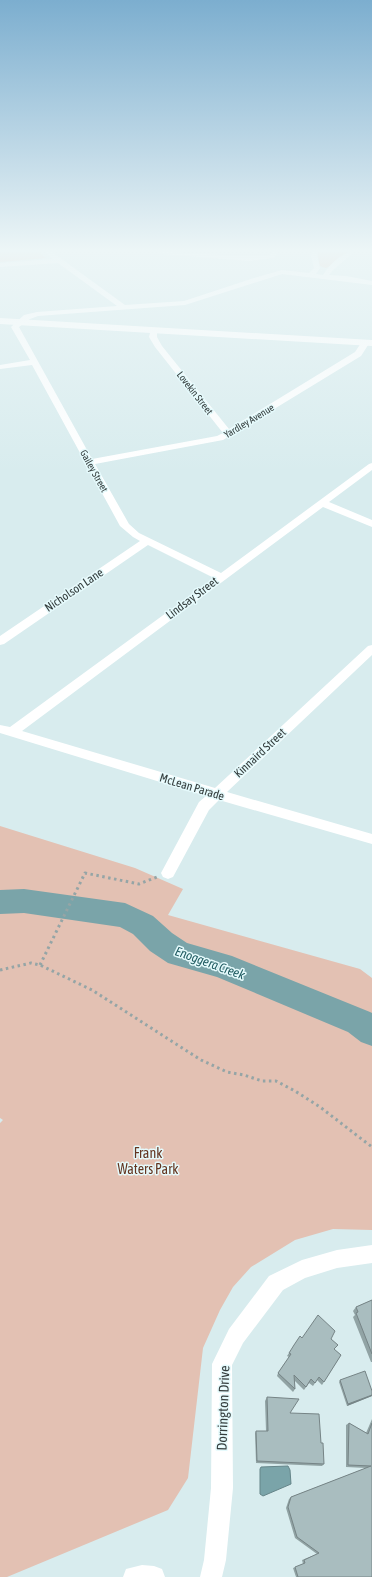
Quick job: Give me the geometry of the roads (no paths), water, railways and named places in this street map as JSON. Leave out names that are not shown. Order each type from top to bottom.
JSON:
[{"type":"main road","points":[[74,326],[369,343]]},
{"type":"street","name":"Gailey Street","points":[[17,326],[15,327],[125,526],[148,540],[221,577]]},
{"type":"street","name":"Lovekin Street","points":[[154,331],[153,337],[159,347],[228,434]]},
{"type":"street","name":"Yardley Avenue","points":[[89,462],[212,441],[228,434],[358,354],[369,343]]},
{"type":"street","points":[[0,367],[34,362]]},
{"type":"street","name":"Lindsay Street","points":[[6,730],[221,577],[372,466]]},
{"type":"street","points":[[322,503],[372,524]]},
{"type":"street","name":"Nicholson Lane","points":[[3,635],[148,540]]},
{"type":"street","name":"Kinnaird Street","points":[[168,872],[204,806],[372,649]]},
{"type":"street","name":"McLean Parade","points":[[6,730],[372,839]]},
{"type":"street","name":"Dorrington Drive","points":[[211,1577],[222,1488],[222,1364],[236,1336],[276,1283],[302,1269],[337,1259],[372,1254]]},
{"type":"street","points":[[134,1577],[154,1577]]},
{"type":"water","points":[[288,1466],[290,1470],[291,1484],[263,1496],[260,1494],[261,1467]]},
{"type":"waterway","name":"Enoggera Creek","points":[[0,902],[24,901],[125,915],[143,925],[161,942],[179,954],[221,965],[359,1022],[372,1031]]},
{"type":"park label","name":"Frank Waters Park","points":[[148,1162]]}]
